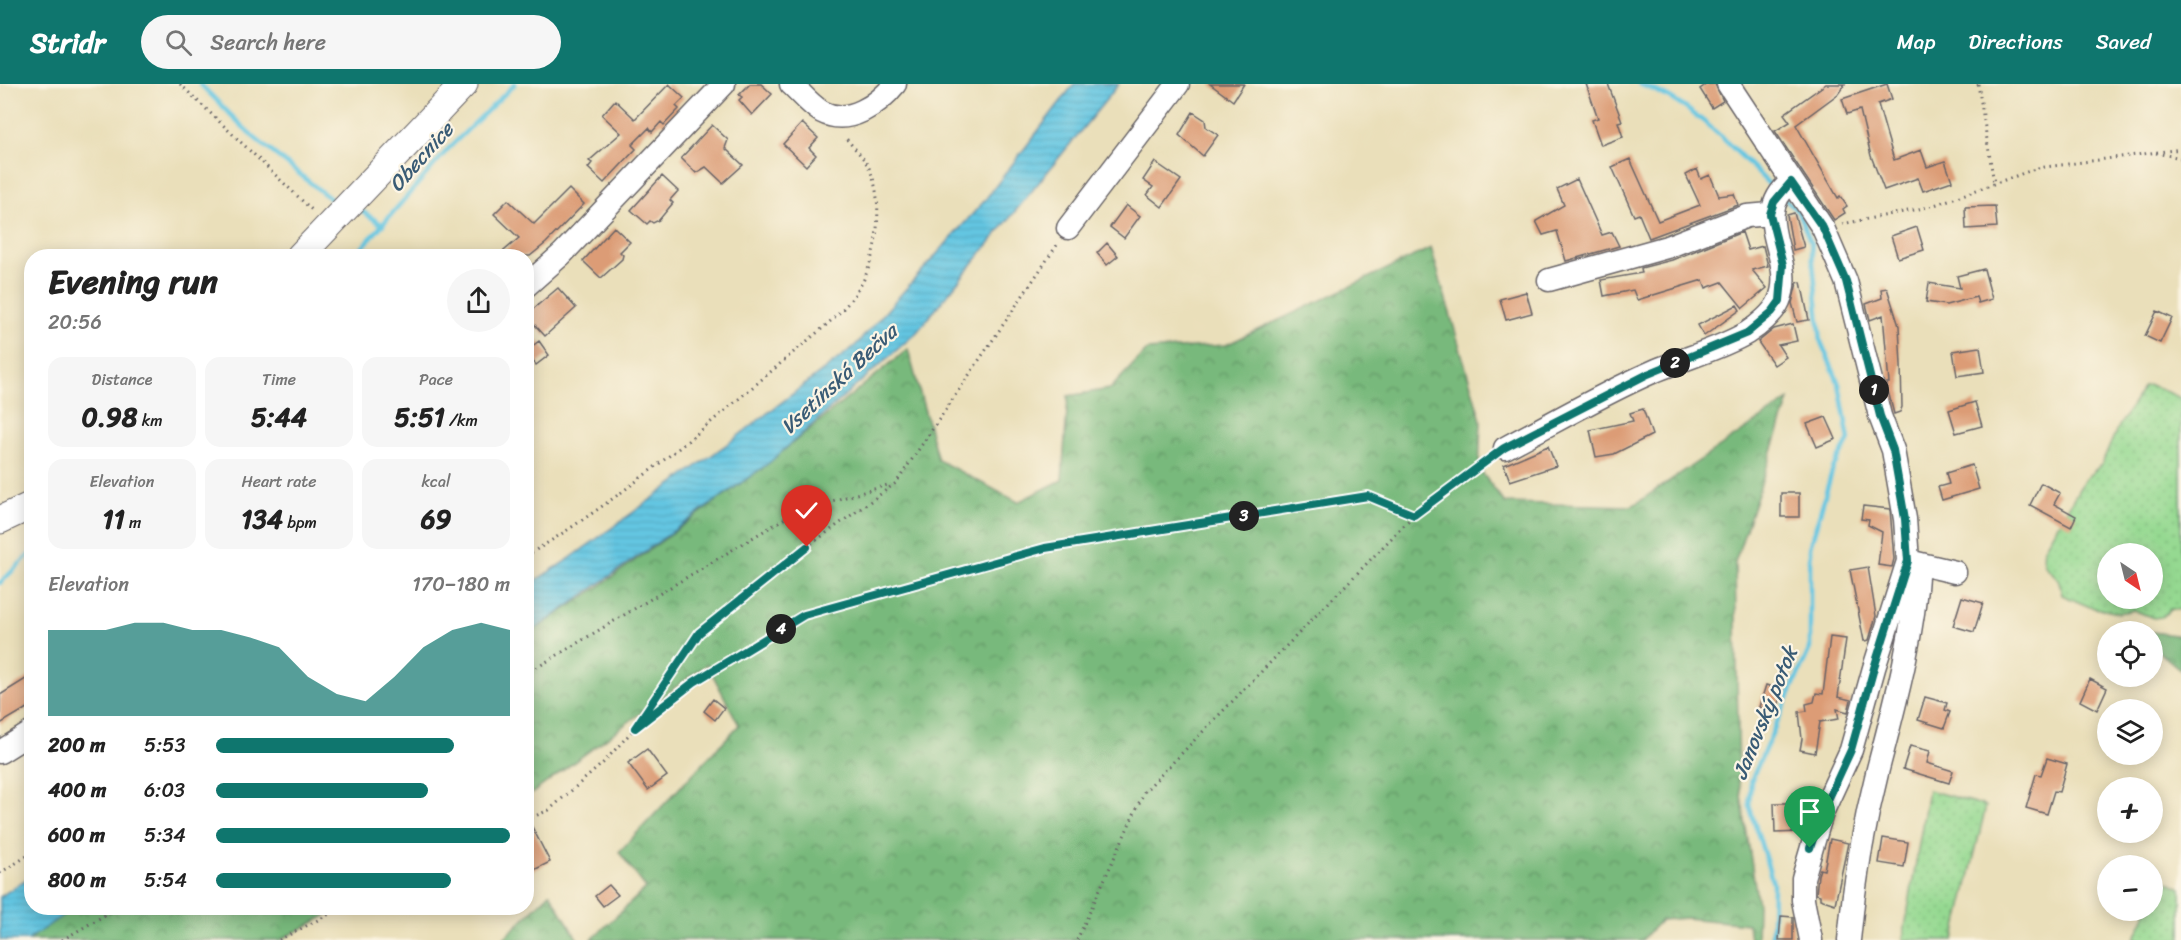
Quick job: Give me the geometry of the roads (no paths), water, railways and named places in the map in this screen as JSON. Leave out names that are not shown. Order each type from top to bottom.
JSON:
[{"type":"main road","points":[[307,249],[465,84]]},
{"type":"main road","points":[[0,520],[24,509]]},
{"type":"street","points":[[534,279],[562,254],[724,84]]},
{"type":"street","points":[[791,84],[812,105],[833,116],[846,116],[867,109],[887,94],[895,84]]},
{"type":"street","points":[[1068,228],[1178,84]]},
{"type":"street","points":[[1504,448],[1648,374],[1747,333],[1772,312],[1780,301],[1783,265],[1780,197],[1728,84]]},
{"type":"street","points":[[1780,197],[1823,228],[1846,281],[1880,416],[1893,450],[1913,562],[1916,609],[1896,702],[1872,793],[1849,940]]},
{"type":"street","points":[[1549,280],[1667,247],[1747,216],[1780,197]]},
{"type":"street","points":[[1913,562],[1955,572]]},
{"type":"street","points":[[1811,940],[1803,889],[1810,848],[1822,813],[1851,750],[1874,668],[1913,562]]},
{"type":"street","points":[[0,752],[24,737]]},
{"type":"water","name":"Vsetínská Bečva","points":[[1074,84],[1119,84],[917,332],[769,463],[534,630],[534,582],[569,559],[734,439],[855,346],[985,200]]},
{"type":"water","points":[[24,881],[24,915],[63,915],[28,940],[0,940],[0,897]]},
{"type":"waterway","points":[[200,84],[251,135],[333,201],[338,202]]},
{"type":"waterway","name":"Obecnice","points":[[361,249],[449,148],[515,84]]},
{"type":"waterway","name":"Janovský potok","points":[[1639,84],[1659,92],[1696,115],[1775,190]]},
{"type":"waterway","name":"Janovský potok","points":[[1772,940],[1773,883],[1749,805],[1751,781],[1810,648],[1810,547],[1833,468],[1849,440],[1839,384],[1821,342],[1811,243],[1798,212],[1784,198]]},
{"type":"waterway","points":[[357,208],[383,225]]},
{"type":"waterway","name":"Obecnice","points":[[0,583],[24,560]]}]
